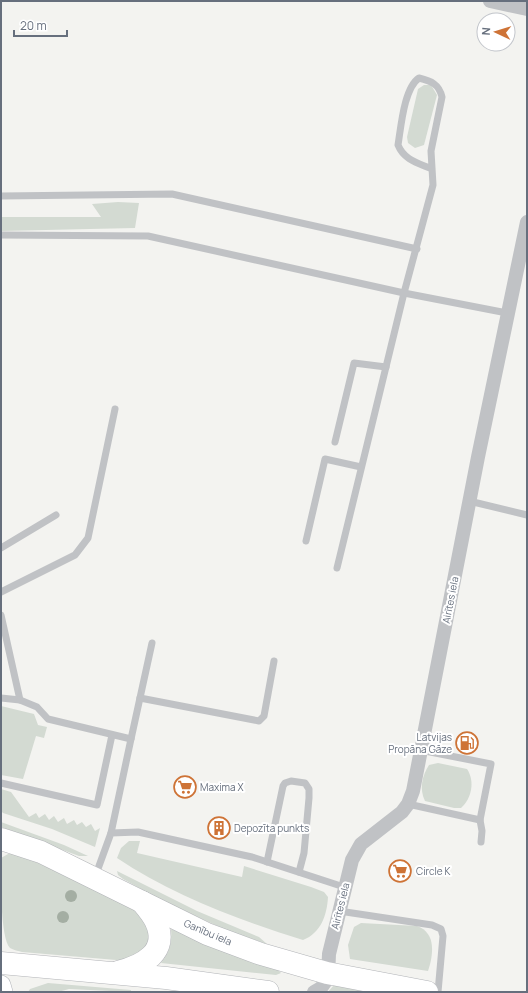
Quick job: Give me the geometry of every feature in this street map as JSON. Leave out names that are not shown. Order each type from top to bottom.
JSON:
[{"type":"highway","name":"Ganību iela","points":[[1,839],[41,852],[208,934],[293,964],[328,964],[427,992]]},
{"type":"highway","points":[[114,974],[137,967],[152,956],[160,944],[159,931],[156,922],[142,902]]},
{"type":"highway","points":[[1,963],[166,978],[268,992]]},
{"type":"street","points":[[490,1],[527,9]]},
{"type":"street","name":"Airītes iela","points":[[314,992],[325,983],[344,887],[352,860],[361,844],[402,812],[408,804],[413,792],[469,501],[527,222]]},
{"type":"street","points":[[1,985],[2,992]]},
{"type":"lane","points":[[337,568],[404,293],[433,185],[432,168],[431,151],[442,97],[441,90],[436,84],[430,80],[419,78],[413,82],[409,92],[398,145],[401,152],[406,157],[432,168]]},
{"type":"lane","points":[[1,196],[172,194],[417,249]]},
{"type":"lane","points":[[1,235],[148,236],[404,293],[507,313]]},
{"type":"lane","points":[[334,442],[354,363],[386,368]]},
{"type":"lane","points":[[1,592],[75,555],[88,538],[115,409]]},
{"type":"lane","points":[[306,541],[325,459],[361,467]]},
{"type":"lane","points":[[469,501],[527,515]]},
{"type":"lane","points":[[1,548],[56,516]]},
{"type":"lane","points":[[1,615],[20,700]]},
{"type":"lane","points":[[94,877],[111,833],[152,643]]},
{"type":"lane","points":[[140,698],[259,721],[264,716],[274,661]]},
{"type":"lane","points":[[1,698],[20,700],[37,707],[48,719],[131,739]]},
{"type":"lane","points":[[1,783],[97,805],[112,735]]},
{"type":"lane","points":[[420,750],[491,764],[480,820],[482,831],[481,842]]},
{"type":"lane","points":[[266,862],[283,786],[285,783],[291,781],[305,783],[309,789],[309,798],[304,853],[299,872]]},
{"type":"lane","points":[[408,804],[480,820]]},
{"type":"lane","points":[[111,833],[138,832],[266,862],[344,887]]},
{"type":"lane","points":[[339,911],[432,925],[441,930],[444,936],[438,992]]},
{"type":"shaded area","points":[[424,85],[431,85],[437,95],[424,145],[415,148],[408,143],[407,137],[418,89]]},
{"type":"shaded area","points":[[118,202],[139,203],[135,228],[1,231],[1,217],[101,217],[92,204]]},
{"type":"shaded area","points":[[1,706],[34,714],[38,725],[47,727],[44,738],[36,736],[23,779],[1,775]]},
{"type":"shaded area","points":[[438,763],[467,769],[472,784],[468,799],[461,808],[454,808],[425,801],[422,792],[422,783],[425,774],[429,765]]},
{"type":"shaded area","points":[[1,789],[11,792],[29,817],[36,813],[39,818],[45,814],[49,820],[54,816],[58,822],[64,818],[67,824],[74,820],[77,825],[82,822],[86,827],[91,824],[95,831],[100,828],[95,847],[52,829],[3,813],[1,811]]},
{"type":"shaded area","points":[[1,822],[64,845],[88,856],[79,856],[1,827]]},
{"type":"shaded area","points":[[129,841],[140,841],[137,853],[242,877],[244,866],[324,892],[328,897],[322,923],[314,933],[303,940],[231,915],[183,895],[160,884],[117,858],[121,848]]},
{"type":"shaded area","points":[[8,854],[19,854],[136,909],[149,923],[148,948],[128,961],[22,952],[10,948],[4,932],[1,892],[1,858]]},
{"type":"shaded area","points":[[117,871],[197,911],[259,937],[267,944],[224,929],[163,901],[123,879],[118,875]]},
{"type":"shaded area","points":[[361,923],[417,926],[423,929],[431,939],[432,946],[428,971],[350,959],[348,945],[354,927]]},
{"type":"shaded area","points":[[171,929],[277,969],[281,973],[276,975],[161,963],[170,947]]},
{"type":"shaded area","points":[[48,983],[131,990],[131,992],[69,989],[58,992],[28,992],[30,989]]},
{"type":"shaded area","points":[[334,985],[373,992],[328,992]]},
{"type":"place","name":"Latvijas Propāna Gāze","points":[[467,743]]},
{"type":"place","name":"Maxima X","points":[[185,787]]},
{"type":"place","name":"Depozīta punkts","points":[[219,828]]},
{"type":"place","name":"Circle K","points":[[400,871]]}]
